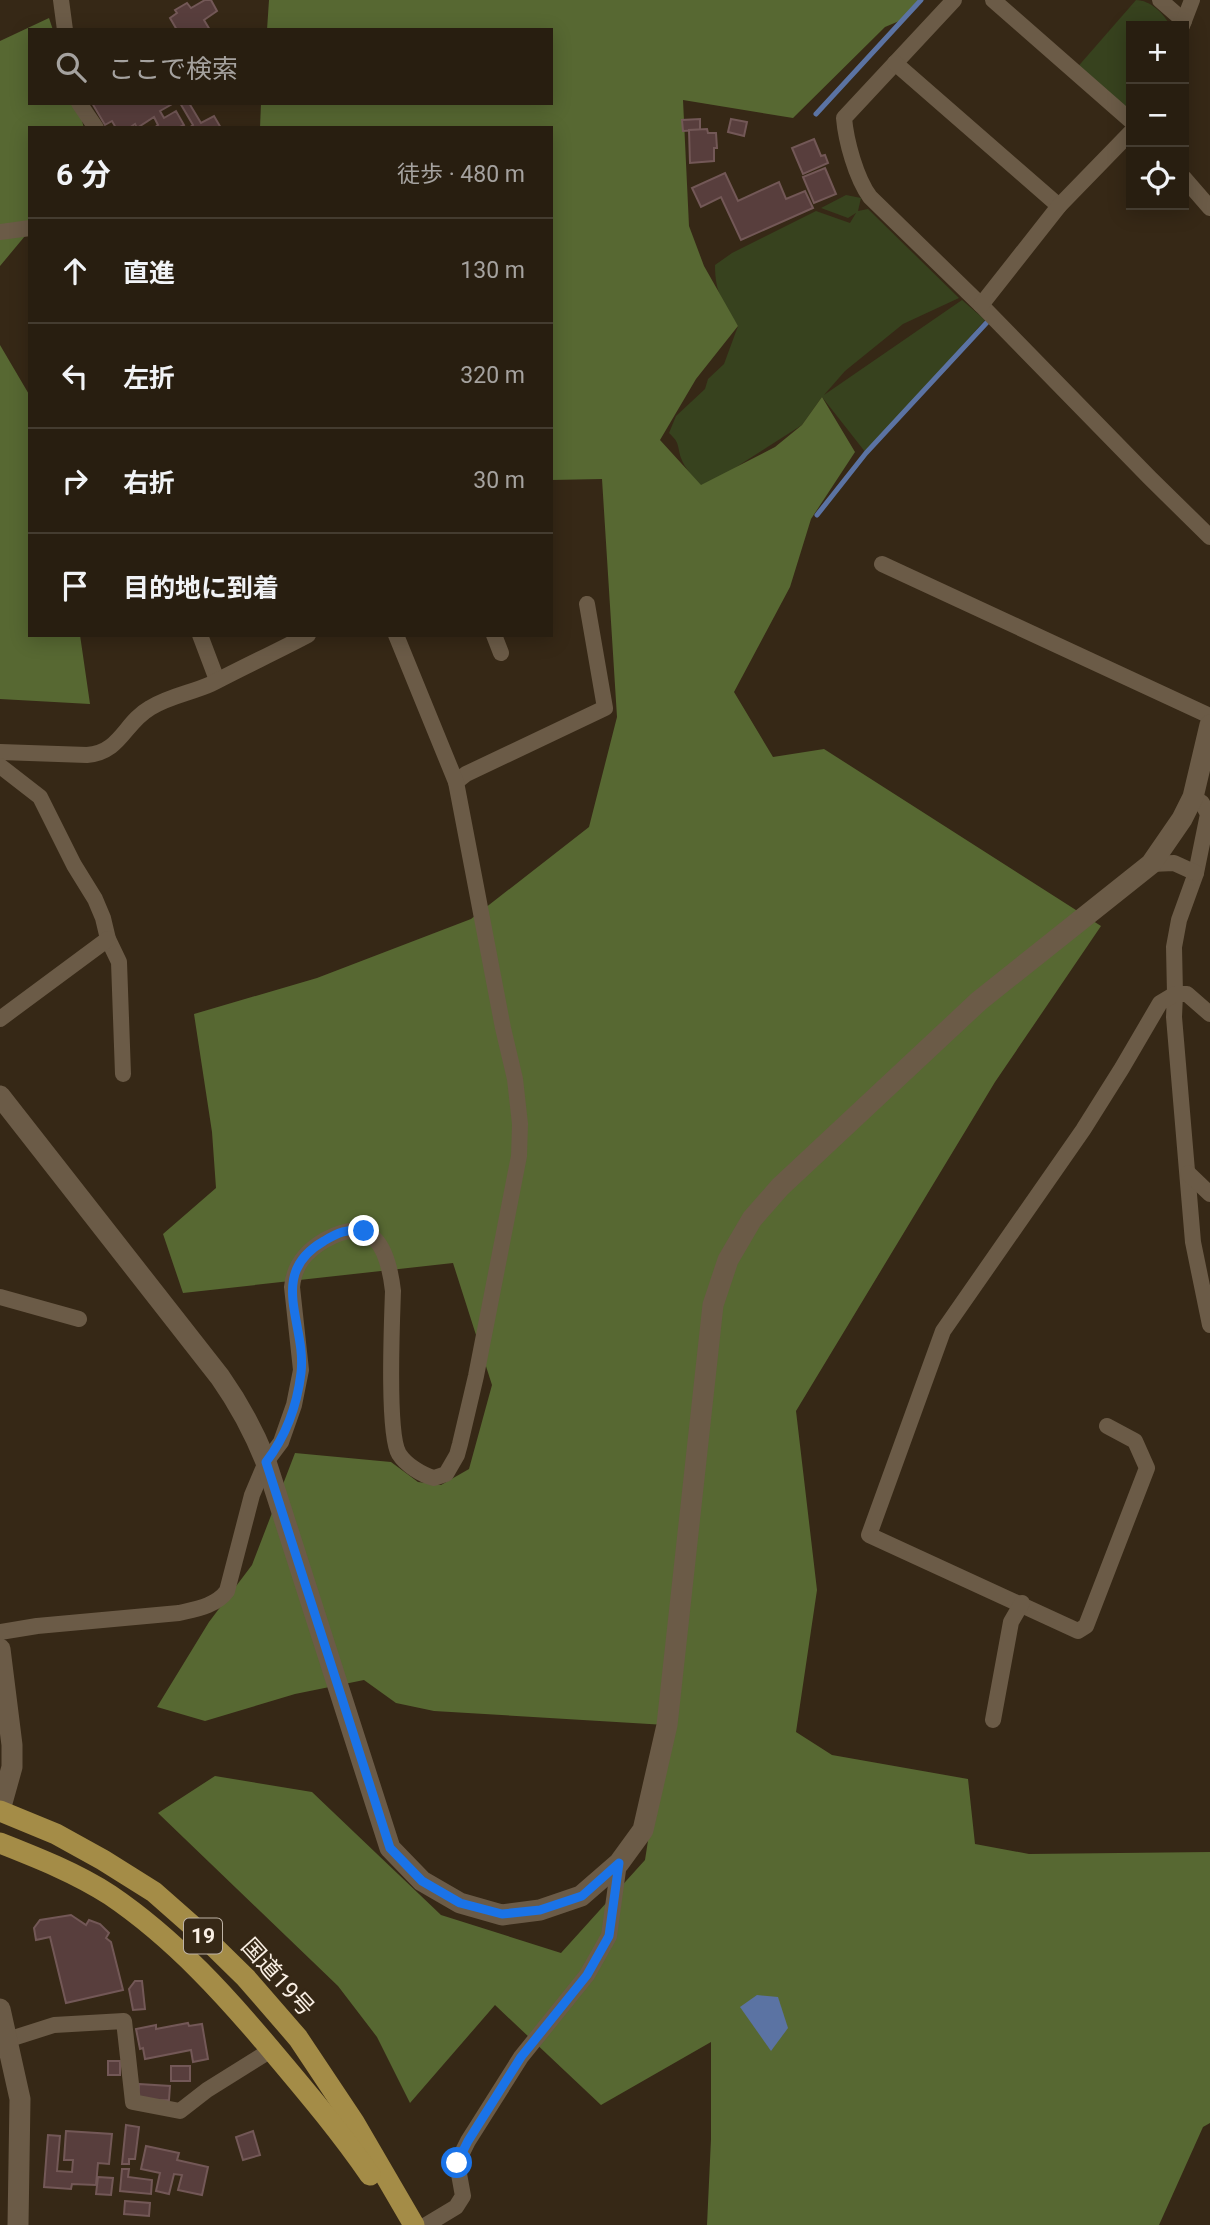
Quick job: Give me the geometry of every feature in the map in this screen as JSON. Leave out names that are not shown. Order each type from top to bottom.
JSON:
[{"type":"highway","name":"国道19号","points":[[0,1811],[56,1834],[103,1860],[154,1892],[196,1928],[298,2038],[354,2122],[414,2225]]},
{"type":"highway","name":"19","points":[[0,1843],[73,1874],[110,1895],[157,1931],[226,1997],[340,2131],[401,2225]]},
{"type":"street","points":[[61,0],[65,28]]},
{"type":"street","points":[[954,0],[844,118],[861,186],[1210,537]]},
{"type":"street","points":[[993,0],[1126,117]]},
{"type":"street","points":[[1160,0],[1180,21]]},
{"type":"street","points":[[1184,21],[1192,0]]},
{"type":"street","points":[[895,63],[1059,206]]},
{"type":"street","points":[[80,105],[95,126]]},
{"type":"street","points":[[981,304],[1059,206],[1126,137]]},
{"type":"street","points":[[1189,184],[1210,208]]},
{"type":"street","points":[[0,233],[28,228]]},
{"type":"street","points":[[882,564],[1210,716]]},
{"type":"street","points":[[456,782],[466,774],[605,708],[587,604]]},
{"type":"street","points":[[201,637],[217,680]]},
{"type":"street","points":[[0,752],[102,754],[141,714],[152,707],[217,680],[304,637]]},
{"type":"street","points":[[0,1632],[179,1613],[222,1598],[227,1591],[245,1518],[266,1462],[281,1442],[295,1405],[301,1370],[292,1287],[295,1269],[316,1245],[343,1231],[364,1231],[380,1245],[391,1273],[393,1409],[399,1454],[417,1471],[434,1478],[446,1474],[457,1455],[476,1376],[515,1180],[520,1124],[515,1079],[456,782],[397,637]]},
{"type":"street","points":[[495,637],[501,653]]},
{"type":"street","points":[[0,1096],[220,1377],[242,1410],[266,1462],[390,1848],[422,1881],[460,1903],[502,1914],[540,1910],[582,1896],[619,1863],[643,1830],[667,1725],[713,1305],[728,1260],[752,1219],[799,1169],[979,1001],[1150,863],[1182,819],[1193,797],[1210,725]]},
{"type":"street","points":[[0,766],[40,797],[94,899],[119,962],[123,1074]]},
{"type":"street","points":[[1193,797],[1202,803],[1208,814],[1196,873],[1179,920],[1174,947],[1174,1017],[1193,1242],[1210,1323]]},
{"type":"street","points":[[1150,863],[1174,863],[1196,873]]},
{"type":"street","points":[[0,1019],[108,939]]},
{"type":"street","points":[[1107,1426],[1135,1441],[1147,1468],[1086,1626],[1079,1630],[869,1535],[943,1331],[1083,1130],[1160,1003],[1175,994],[1187,994],[1209,1010]]},
{"type":"street","points":[[1188,1173],[1210,1194]]},
{"type":"street","points":[[0,1297],[79,1319]]},
{"type":"street","points":[[993,1720],[1011,1622],[1022,1604]]},
{"type":"street","points":[[0,1649],[12,1745],[12,1767],[0,1811]]},
{"type":"street","points":[[426,2225],[456,2207],[463,2196],[457,2163],[468,2141],[521,2057],[587,1975],[609,1936],[619,1863]]},
{"type":"street","points":[[0,2010],[20,2099],[18,2225]]},
{"type":"street","points":[[7,2040],[54,2025],[124,2021],[133,2102],[180,2111],[207,2090],[271,2050]]},
{"type":"green space","points":[[269,0],[921,0],[904,19],[885,27],[793,118],[683,100],[689,226],[704,266],[738,326],[696,379],[660,440],[701,485],[775,447],[802,425],[822,397],[855,452],[811,519],[790,587],[734,692],[773,757],[824,749],[1101,926],[995,1082],[796,1411],[817,1590],[796,1732],[832,1755],[968,1779],[975,1844],[1029,1854],[1210,1852],[1210,2123],[1203,2127],[1159,2225],[707,2225],[711,2139],[711,2042],[601,2105],[495,2005],[410,2103],[377,2037],[338,1986],[158,1813],[215,1776],[312,1792],[441,1915],[561,1953],[645,1860],[666,1725],[434,1711],[396,1703],[364,1680],[295,1694],[205,1721],[157,1707],[209,1622],[252,1565],[295,1453],[391,1462],[418,1482],[441,1485],[469,1469],[492,1385],[453,1263],[183,1293],[163,1234],[216,1188],[212,1132],[194,1014],[317,978],[471,919],[589,827],[617,717],[602,479],[553,480],[553,126],[260,126],[261,105],[553,105],[553,28],[267,28]]},
{"type":"green space","points":[[1136,0],[1147,2],[1165,17],[1167,21],[1126,21],[1126,108],[1075,70]]},
{"type":"green space","points":[[49,18],[52,28],[28,28],[28,105],[78,105],[83,126],[28,126],[28,232],[0,266],[0,41]]},
{"type":"green space","points":[[846,195],[861,198],[858,211],[868,209],[959,298],[903,324],[845,371],[824,395],[962,300],[985,320],[866,453],[822,397],[802,425],[727,473],[701,486],[685,466],[677,442],[669,433],[676,416],[705,389],[708,379],[724,364],[738,326],[721,297],[716,283],[715,265],[732,253],[816,211],[850,223],[856,213],[848,218],[821,208]]},
{"type":"green space","points":[[0,345],[28,393],[28,637],[80,637],[90,704],[0,699]]},
{"type":"water","points":[[757,1995],[778,1997],[788,2028],[771,2051],[740,2007]]},
{"type":"building","points":[[205,0],[211,0],[217,11],[204,20],[209,28],[176,28],[170,18],[177,13],[175,10],[187,3],[191,8]]},
{"type":"building","points":[[93,105],[170,105],[160,111],[164,118],[176,111],[184,125],[157,126],[154,117],[140,126],[115,126],[112,121],[105,125]]},
{"type":"building","points":[[181,105],[190,105],[201,123],[214,116],[220,126],[192,126]]},
{"type":"building","points":[[700,119],[700,130],[683,131],[682,120]]},
{"type":"building","points":[[731,119],[747,122],[744,136],[728,132]]},
{"type":"building","points":[[707,129],[708,133],[716,133],[714,161],[690,163],[689,130]]},
{"type":"building","points":[[814,139],[821,156],[825,155],[828,163],[803,174],[792,148]]},
{"type":"building","points":[[825,168],[836,194],[814,203],[803,177]]},
{"type":"building","points":[[725,173],[738,201],[779,182],[786,199],[805,191],[813,208],[741,240],[721,197],[701,207],[692,188]]},
{"type":"building","points":[[71,1915],[86,1925],[89,1920],[100,1924],[109,1933],[106,1938],[111,1942],[123,1990],[66,2003],[50,1937],[36,1940],[34,1928],[40,1920]]},
{"type":"building","points":[[135,1981],[142,1981],[145,2009],[133,2010],[129,1989]]},
{"type":"building","points":[[188,2023],[189,2026],[202,2024],[208,2059],[193,2062],[191,2050],[145,2059],[136,2029],[156,2025],[156,2029]]},
{"type":"building","points":[[108,2061],[120,2061],[120,2075],[108,2075]]},
{"type":"building","points":[[171,2066],[190,2066],[190,2081],[171,2081]]},
{"type":"building","points":[[139,2084],[170,2086],[169,2100],[138,2101]]},
{"type":"building","points":[[126,2125],[139,2127],[135,2159],[129,2159],[129,2164],[122,2164]]},
{"type":"building","points":[[66,2131],[112,2134],[109,2164],[98,2163],[96,2185],[72,2184],[71,2189],[44,2187],[48,2135],[60,2136],[57,2171],[72,2172],[73,2160],[64,2160]]},
{"type":"building","points":[[253,2131],[260,2155],[243,2160],[236,2137]]},
{"type":"building","points":[[146,2146],[179,2153],[177,2160],[208,2167],[202,2195],[178,2190],[182,2175],[174,2174],[169,2194],[156,2191],[160,2173],[141,2169]]},
{"type":"building","points":[[122,2169],[129,2169],[128,2177],[152,2180],[151,2194],[120,2191]]},
{"type":"building","points":[[98,2177],[113,2178],[111,2195],[96,2194]]},
{"type":"building","points":[[125,2201],[150,2203],[149,2216],[124,2214]]},
{"type":"waterway","points":[[816,114],[921,0]]},
{"type":"waterway","points":[[817,515],[866,453],[991,318]]},
{"type":"route","points":[[364,1231],[343,1231],[328,1238],[307,1252],[295,1269],[292,1287],[301,1370],[295,1405],[286,1430],[281,1442],[266,1462],[390,1848],[422,1881],[460,1903],[502,1914],[540,1910],[582,1896],[619,1863],[609,1936],[587,1975],[521,2057],[457,2163]]}]
